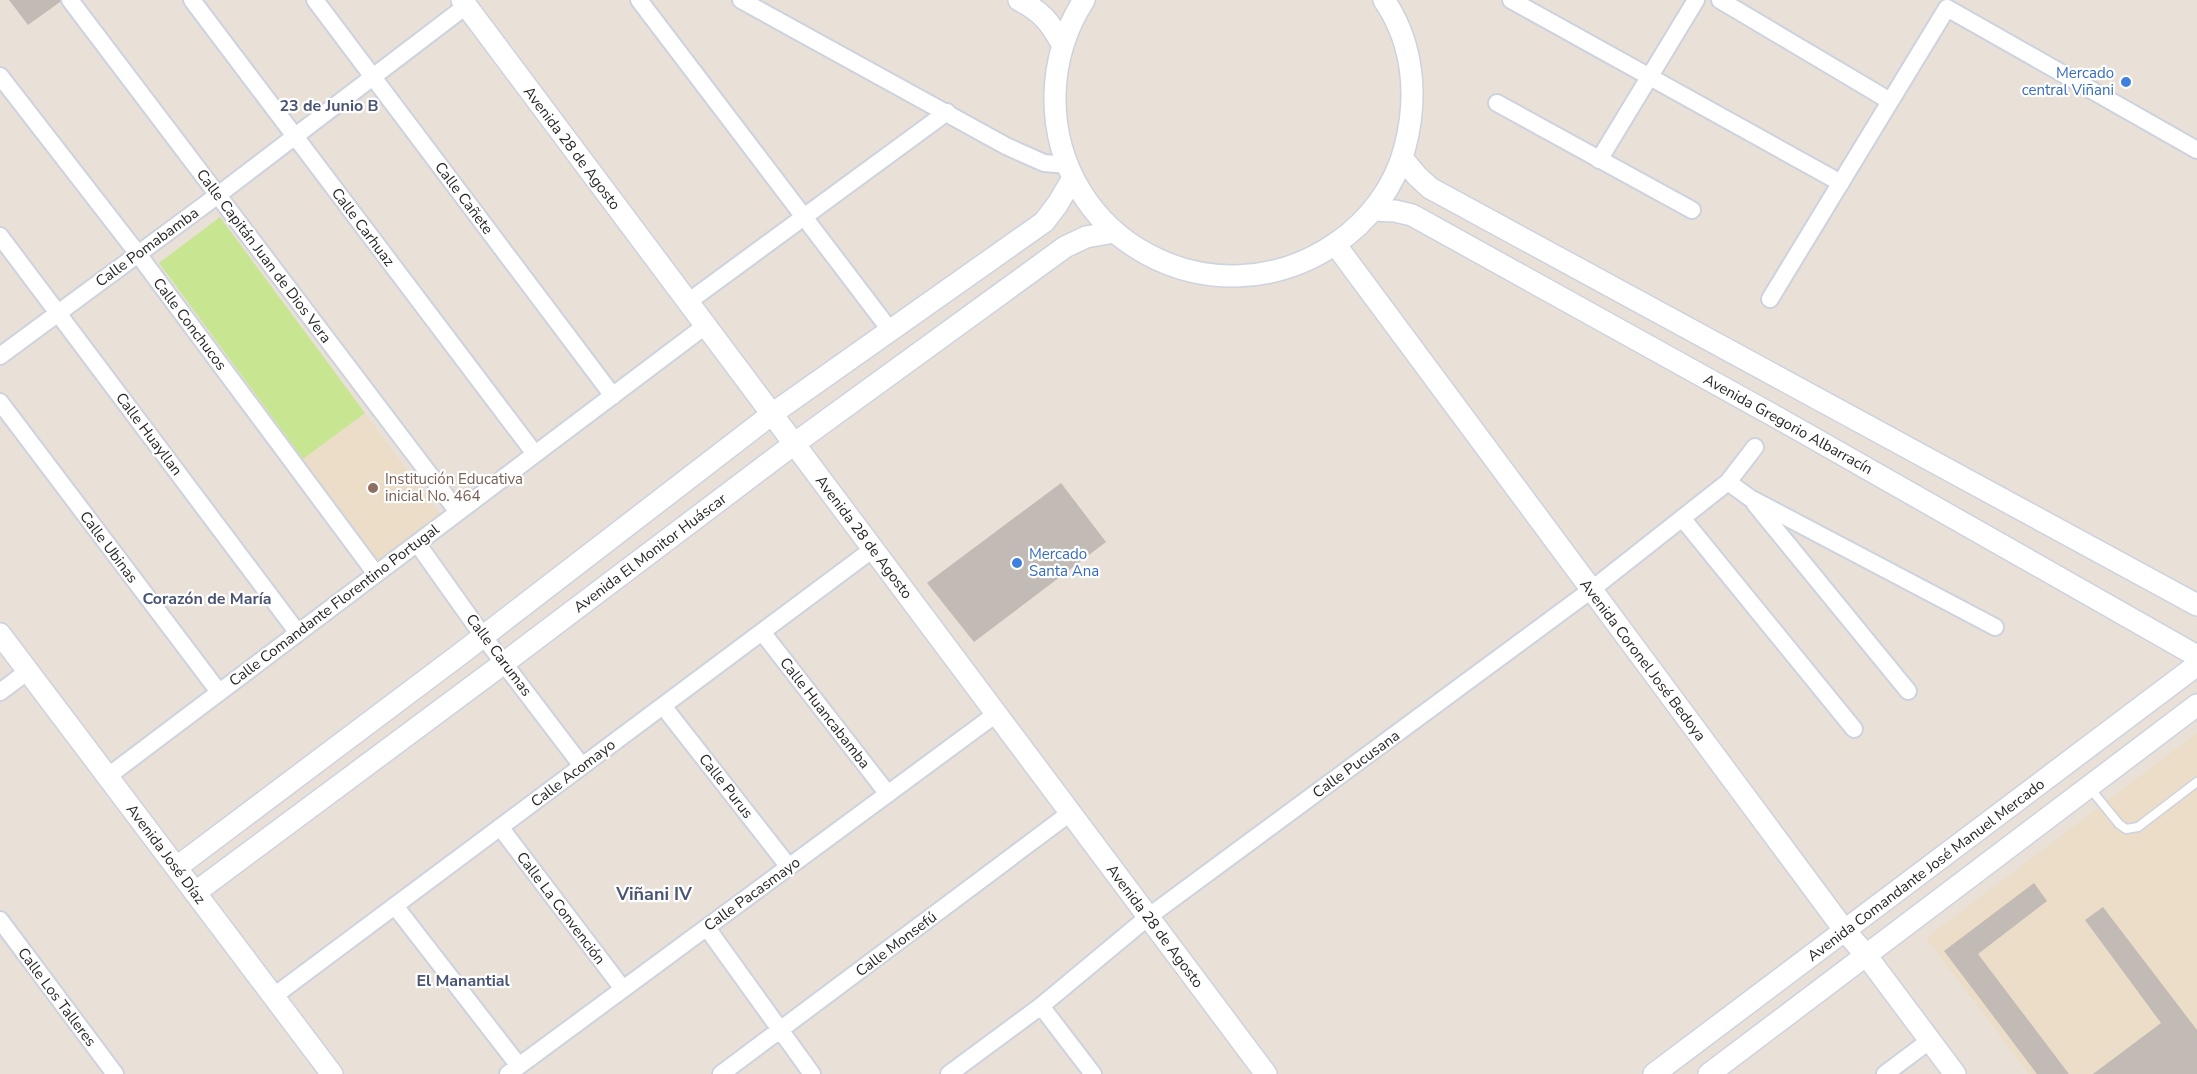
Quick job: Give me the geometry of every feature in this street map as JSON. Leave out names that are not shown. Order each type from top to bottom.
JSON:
[{"type":"street","name":"Calle Capitán Juan de Dios Vera","points":[[70,0],[458,512]]},
{"type":"street","name":"Calle Carhuaz","points":[[192,0],[535,454]]},
{"type":"street","name":"Calle Cañete","points":[[315,0],[612,396]]},
{"type":"street","points":[[639,0],[890,330]]},
{"type":"street","points":[[741,0],[1006,146],[1070,172]]},
{"type":"street","points":[[1019,0],[1038,10],[1052,26],[1062,44]]},
{"type":"street","points":[[1084,0],[1062,44],[1055,78],[1054,112],[1060,146],[1070,172],[1091,207],[1114,232],[1144,254],[1177,268],[1212,276],[1248,277],[1284,270],[1317,256],[1347,236],[1373,210],[1385,194],[1402,158],[1411,122],[1413,84],[1406,47],[1384,0]]},
{"type":"street","points":[[1511,0],[1841,183]]},
{"type":"street","points":[[1599,160],[1696,0]]},
{"type":"street","points":[[1720,0],[1890,101]]},
{"type":"street","name":"Calle Pomabamba","points":[[0,356],[218,195],[373,77],[464,3]]},
{"type":"street","name":"Avenida 28 de Agosto","points":[[464,3],[1266,1074]]},
{"type":"street","points":[[1770,299],[1947,8],[2197,150]]},
{"type":"street","name":"Calle Conchucos","points":[[0,76],[138,254],[376,574]]},
{"type":"street","points":[[1497,104],[1692,210]]},
{"type":"street","points":[[688,302],[947,112]]},
{"type":"street","points":[[1402,158],[1430,188],[2197,605]]},
{"type":"street","points":[[177,867],[772,414],[1044,222],[1058,205],[1070,172]]},
{"type":"street","name":"Avenida Gregorio Albarracín","points":[[1373,210],[1395,211],[1412,215],[1788,424],[2197,656]]},
{"type":"street","name":"Avenida El Monitor Huáscar","points":[[196,892],[794,444],[1065,247],[1086,237],[1114,232]]},
{"type":"street","name":"Calle Huayllan","points":[[0,236],[298,633]]},
{"type":"street","name":"Avenida Coronel José Bedoya","points":[[1335,244],[1591,590],[1955,1074]]},
{"type":"street","name":"Calle Comandante Florentino Portugal","points":[[107,777],[705,326]]},
{"type":"street","name":"Calle Ubinas","points":[[0,402],[219,692]]},
{"type":"street","name":"Calle Pucusana","points":[[949,1074],[1041,1006],[1148,917],[1591,590],[1728,482],[1755,447]]},
{"type":"street","points":[[1728,482],[1750,498],[1995,627]]},
{"type":"street","points":[[1750,498],[1908,691]]},
{"type":"street","points":[[1682,518],[1854,729]]},
{"type":"street","name":"Calle Carumas","points":[[417,543],[483,636],[582,766]]},
{"type":"street","name":"Calle Acomayo","points":[[274,996],[873,549]]},
{"type":"street","name":"Calle Huancabamba","points":[[762,632],[888,794]]},
{"type":"street","name":"Avenida José Díaz","points":[[0,634],[332,1074]]},
{"type":"street","name":"Avenida Comandante José Manuel Mercado","points":[[1654,1074],[2197,665]]},
{"type":"street","points":[[0,692],[27,671]]},
{"type":"street","points":[[1709,1074],[2197,705]]},
{"type":"street","name":"Calle Purus","points":[[663,706],[789,867]]},
{"type":"street","name":"Calle Pacasmayo","points":[[513,1070],[996,714]]},
{"type":"street","name":"Calle Monsefú","points":[[721,1074],[1070,813]]},
{"type":"street","name":"Calle La Convención","points":[[500,827],[623,989]]},
{"type":"street","points":[[395,906],[513,1070]]},
{"type":"street","name":"Calle Los Talleres","points":[[0,920],[115,1074]]},
{"type":"street","points":[[707,928],[812,1074]]},
{"type":"street","points":[[1041,1006],[1093,1074]]},
{"type":"street","points":[[1885,1074],[1929,1041]]},
{"type":"lane","points":[[2089,787],[2119,824],[2126,829],[2138,827],[2197,782]]},
{"type":"shaded area","name":"Institución Educativa inicial No. 464","points":[[365,413],[442,517],[380,563],[303,459]]},
{"type":"shaded area","points":[[2197,733],[2197,1074],[2029,1074],[1926,938]]},
{"type":"green space","points":[[220,217],[365,413],[303,459],[159,263]]},
{"type":"building","points":[[9,0],[60,0],[60,2],[28,25]]},
{"type":"building","name":"Mercado Santa Ana","points":[[1061,483],[1106,542],[974,642],[927,583]]},
{"type":"building","points":[[2034,883],[2047,901],[1978,954],[2069,1074],[2037,1074],[1944,951]]},
{"type":"building","points":[[2103,907],[2197,1030],[2197,1074],[2093,1074],[2161,1023],[2085,920]]},
{"type":"place","name":"Mercado central Viñani","points":[[2126,82]]},
{"type":"place","name":"Institución Educativa inicial No. 464","points":[[373,488]]},
{"type":"place","name":"Mercado Santa Ana","points":[[1017,563]]},
{"type":"district","name":"23 de Junio B","points":[[329,105]]},
{"type":"district","name":"Corazón de María","points":[[207,598]]},
{"type":"district","name":"Viñani IV","points":[[654,894]]},
{"type":"district","name":"El Manantial","points":[[463,980]]}]
